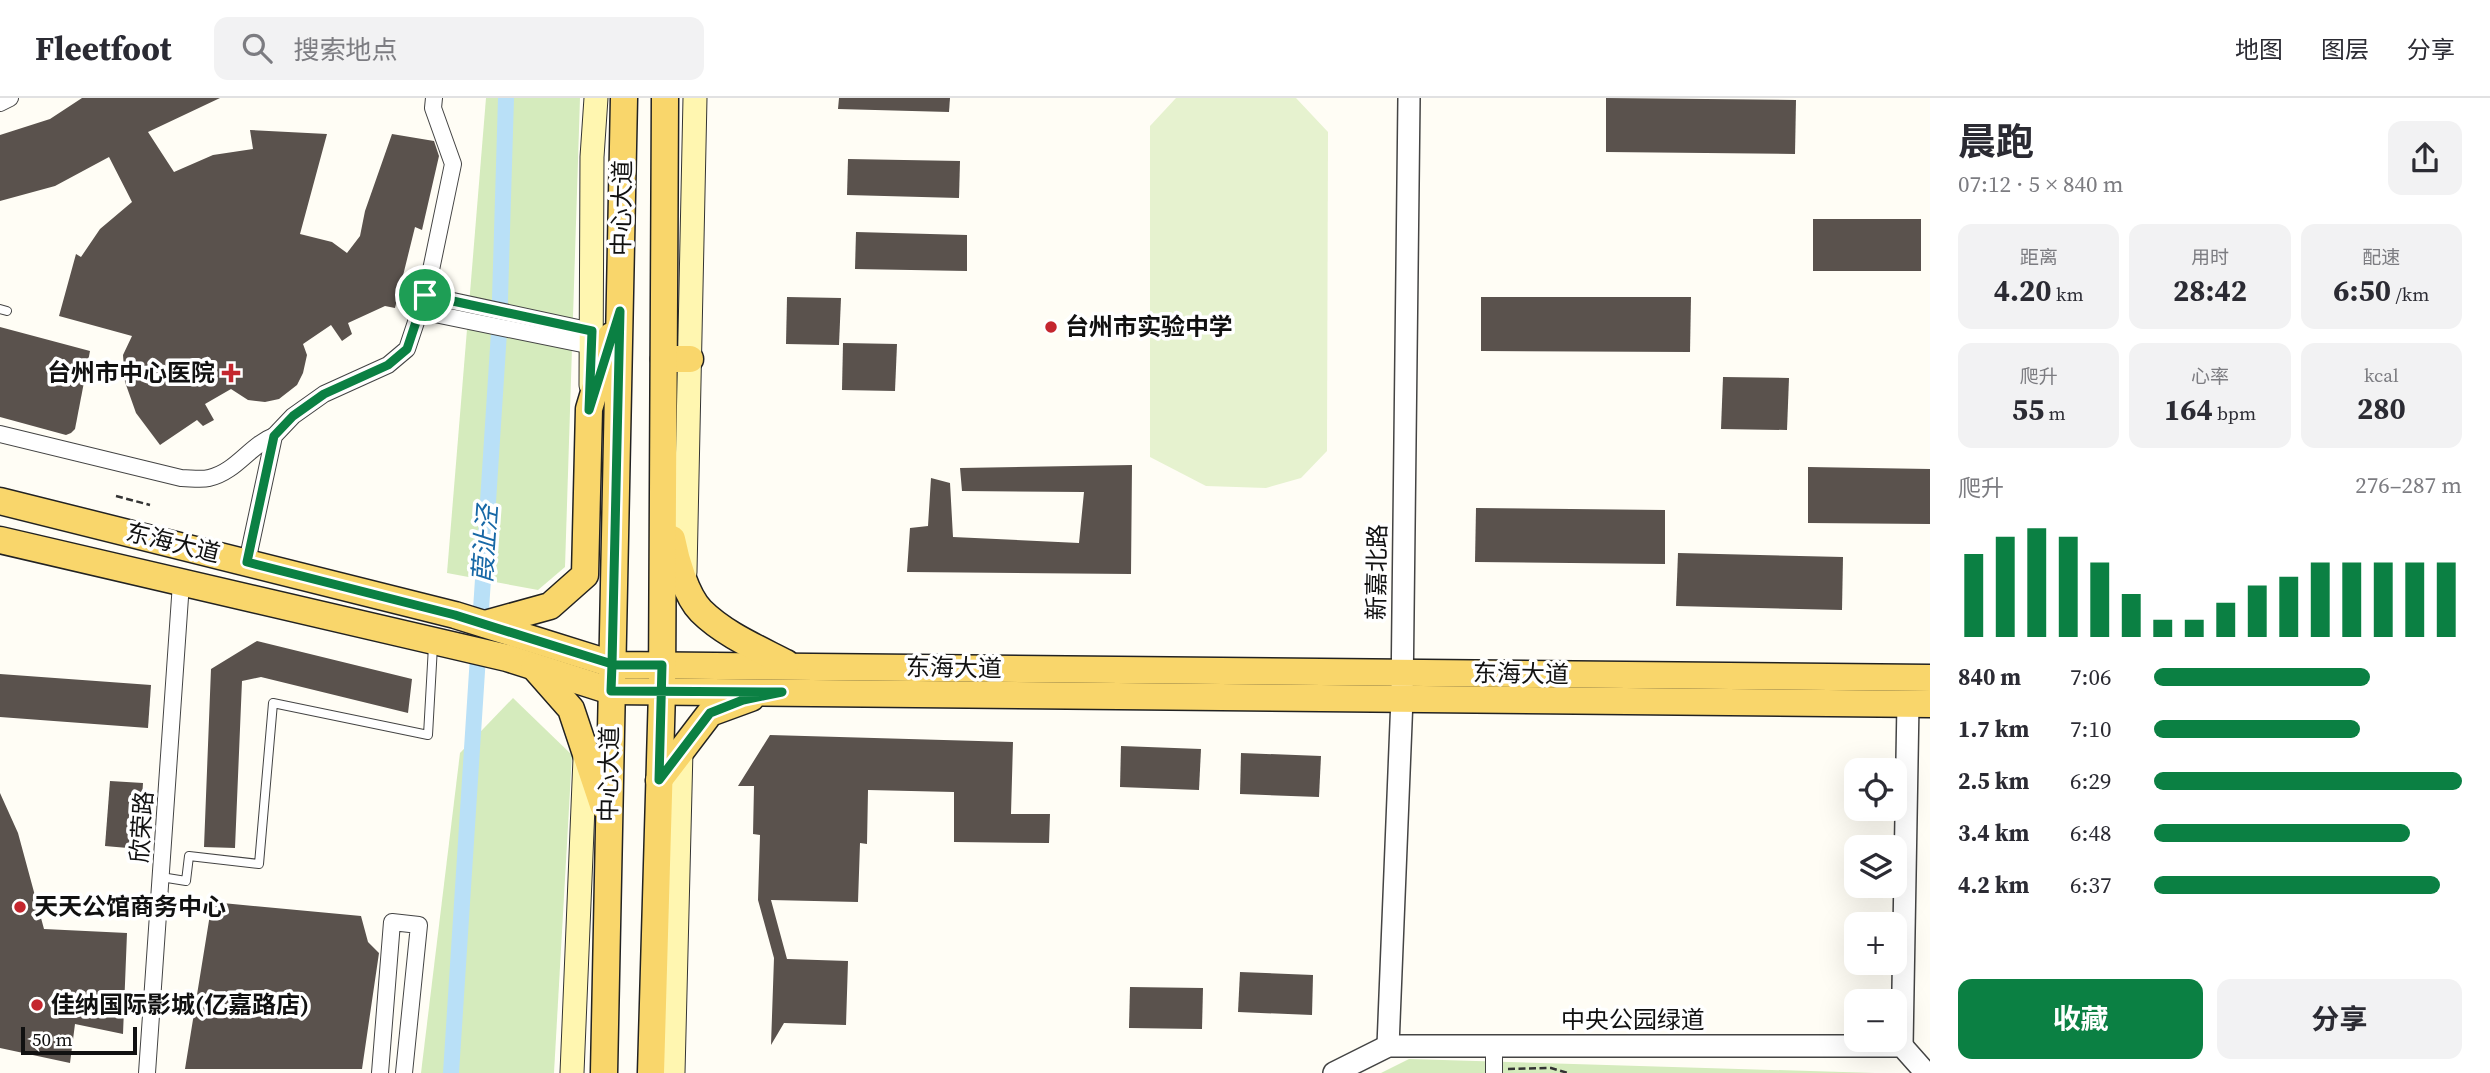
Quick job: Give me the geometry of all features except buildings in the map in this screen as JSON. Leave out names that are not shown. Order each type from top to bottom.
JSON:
[{"type":"main road","points":[[484,624],[550,606],[585,576],[592,338],[592,157],[596,98]]},
{"type":"main road","name":"中心大道","points":[[604,1073],[624,98]]},
{"type":"main road","name":"中心大道","points":[[651,1073],[662,678],[665,98]]},
{"type":"main road","points":[[685,582],[695,98]]},
{"type":"main road","points":[[589,410],[620,311]]},
{"type":"main road","points":[[664,359],[690,359]]},
{"type":"main road","name":"东海大道","points":[[0,500],[455,615],[662,678],[782,692],[1930,678]]},
{"type":"main road","points":[[663,501],[678,568],[699,610],[743,642],[794,667]]},
{"type":"main road","name":"东海大道","points":[[0,540],[507,658],[611,691],[662,678],[794,667],[1919,704]]},
{"type":"main road","points":[[533,666],[571,709],[608,820]]},
{"type":"main road","points":[[659,780],[710,713],[743,700],[782,692]]},
{"type":"main road","points":[[673,1073],[681,750]]},
{"type":"main road","points":[[572,1073],[585,754]]},
{"type":"street","points":[[0,103],[10,98]]},
{"type":"street","points":[[0,434],[181,478],[208,478],[229,470],[262,441],[274,436],[293,416],[324,394],[388,365],[407,349],[422,303],[453,164],[433,108],[433,98]]},
{"type":"street","name":"新嘉北路","points":[[1388,1046],[1402,685],[1409,98]]},
{"type":"street","points":[[422,303],[592,338]]},
{"type":"street","points":[[247,562],[274,436]]},
{"type":"street","name":"欣荣路","points":[[147,1073],[181,583]]},
{"type":"street","points":[[1905,989],[1919,704]]},
{"type":"street","points":[[380,1073],[392,922],[419,925],[404,1073]]},
{"type":"street","name":"中央公园绿道","points":[[1334,1073],[1388,1046],[1844,1046]]},
{"type":"street","points":[[1494,1046],[1494,1071]]},
{"type":"street","points":[[1907,1052],[1926,1073]]},
{"type":"lane","points":[[161,877],[186,881],[189,856],[258,864],[273,703],[428,735],[433,642]]},
{"type":"path","points":[[116,496],[150,505]]},
{"type":"path","points":[[1494,1071],[1551,1068],[1568,1073]]},
{"type":"green space","points":[[486,98],[580,98],[565,567],[538,590],[447,573]]},
{"type":"green space","points":[[1176,98],[1296,98],[1328,132],[1327,451],[1301,478],[1266,488],[1206,486],[1150,457],[1150,126]]},
{"type":"green space","points":[[513,698],[572,755],[554,1073],[421,1073],[460,753]]},
{"type":"green space","points":[[1409,1059],[1875,1073],[1381,1073]]},
{"type":"waterway","name":"葭沚泾","points":[[451,1073],[499,332],[506,98]]},
{"type":"place","name":"台州市实验中学","points":[[1051,327]]},
{"type":"place","name":"台州市中心医院","points":[[231,373]]},
{"type":"place","name":"天天公馆商务中心","points":[[20,907]]},
{"type":"place","name":"佳纳国际影城(亿嘉路店)","points":[[37,1005]]},
{"type":"route","points":[[425,295],[407,349],[388,365],[324,394],[293,416],[274,436],[247,562],[455,615],[484,624],[612,664],[615,665],[662,665],[662,691],[659,780],[710,713],[743,700],[782,692],[722,692],[662,691],[611,691],[612,664],[620,311],[589,410],[592,331],[425,295]]}]
